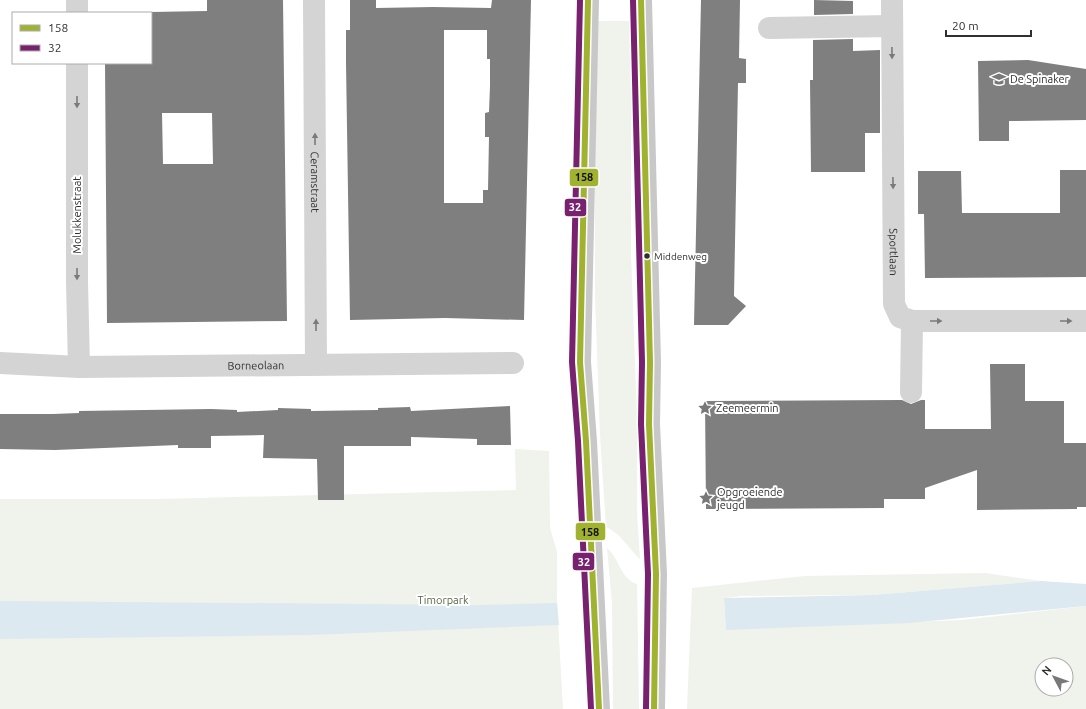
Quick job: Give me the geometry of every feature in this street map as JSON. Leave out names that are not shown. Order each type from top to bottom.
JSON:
[{"type":"main road","points":[[588,0],[580,362],[586,441],[599,709]]},
{"type":"main road","points":[[640,0],[650,362],[649,424],[656,574],[654,709]]},
{"type":"street","points":[[77,0],[77,12]]},
{"type":"street","name":"Ceramstraat","points":[[314,0],[316,364]]},
{"type":"street","name":"Sportlaan","points":[[892,0],[894,304],[900,317],[912,321]]},
{"type":"street","points":[[769,28],[892,26]]},
{"type":"street","name":"Molukkenstraat","points":[[77,64],[77,282],[79,368]]},
{"type":"street","points":[[911,392],[912,321],[1086,321]]},
{"type":"street","name":"Borneolaan","points":[[0,363],[79,368],[513,362]]},
{"type":"green space","points":[[595,21],[631,21],[631,253],[637,418],[637,514],[640,559],[616,533],[606,527],[600,434],[595,296]]},
{"type":"green space","name":"Timorpark","points":[[515,449],[549,451],[550,528],[557,552],[557,603],[563,709],[0,709],[0,499],[161,499],[516,490]]},
{"type":"green space","points":[[607,548],[627,578],[637,584],[639,709],[613,709],[612,603]]},
{"type":"green space","points":[[985,573],[1041,581],[872,595],[741,596],[724,598],[726,629],[962,620],[1086,606],[1086,709],[687,709],[692,588],[805,576]]},
{"type":"shaded area","points":[[1041,581],[1086,584],[1086,606],[909,623],[726,630],[724,598],[872,595]]},
{"type":"shaded area","points":[[0,601],[479,605],[557,603],[559,625],[310,635],[0,639]]},
{"type":"building","points":[[207,0],[283,0],[287,321],[107,323],[105,64],[152,64],[151,12],[207,11]],"holes":[[[162,113],[212,113],[213,164],[163,164]]]},
{"type":"building","points":[[350,0],[376,0],[376,8],[491,8],[492,0],[531,0],[524,320],[445,318],[350,320],[346,30],[350,30]],"holes":[[[444,30],[487,30],[487,59],[490,59],[489,112],[485,113],[485,137],[489,137],[488,190],[483,190],[483,203],[444,203]]]},
{"type":"building","points":[[701,0],[740,0],[739,58],[746,59],[746,83],[738,83],[734,296],[746,306],[728,325],[694,325]]},
{"type":"building","points":[[814,0],[853,1],[853,14],[814,15]]},
{"type":"building","points":[[853,39],[853,51],[880,50],[880,133],[865,133],[865,172],[811,172],[810,80],[813,80],[813,40]]},
{"type":"building","points":[[1028,60],[1086,69],[1086,120],[1009,121],[1009,141],[979,141],[978,61]]},
{"type":"building","points":[[1060,170],[1086,170],[1086,277],[925,278],[924,214],[918,214],[918,171],[961,171],[962,213],[1060,213]]},
{"type":"building","points":[[990,364],[1025,364],[1025,401],[1064,401],[1064,443],[1086,443],[1086,507],[1077,507],[1077,509],[977,510],[977,470],[925,488],[925,499],[884,499],[884,508],[706,509],[705,401],[902,400],[911,404],[925,400],[925,429],[991,429]]},
{"type":"building","points":[[510,406],[511,445],[477,445],[477,439],[411,437],[411,446],[344,446],[344,500],[318,500],[317,459],[263,458],[264,435],[211,436],[211,448],[178,448],[178,445],[55,450],[0,449],[0,414],[53,414],[79,413],[79,411],[211,409],[237,410],[237,412],[278,410],[278,408],[311,409],[311,411],[378,410],[378,408],[410,407],[411,411]]},
{"type":"transit line","name":"32","points":[[580,0],[572,362],[578,441],[591,709]]},
{"type":"transit line","name":"158","points":[[588,0],[580,362],[586,441],[599,709]]},
{"type":"transit line","name":"32","points":[[633,0],[642,362],[641,424],[648,574],[646,709]]},
{"type":"transit line","name":"158","points":[[641,0],[650,362],[649,424],[656,574],[654,709]]},
{"type":"place","name":"De Spinaker","points":[[999,79]]},
{"type":"place","name":"Middenweg","points":[[647,256]]},
{"type":"place","name":"Zeemeermin","points":[[705,408]]},
{"type":"place","name":"Opgroeiende jeugd","points":[[706,498]]}]
